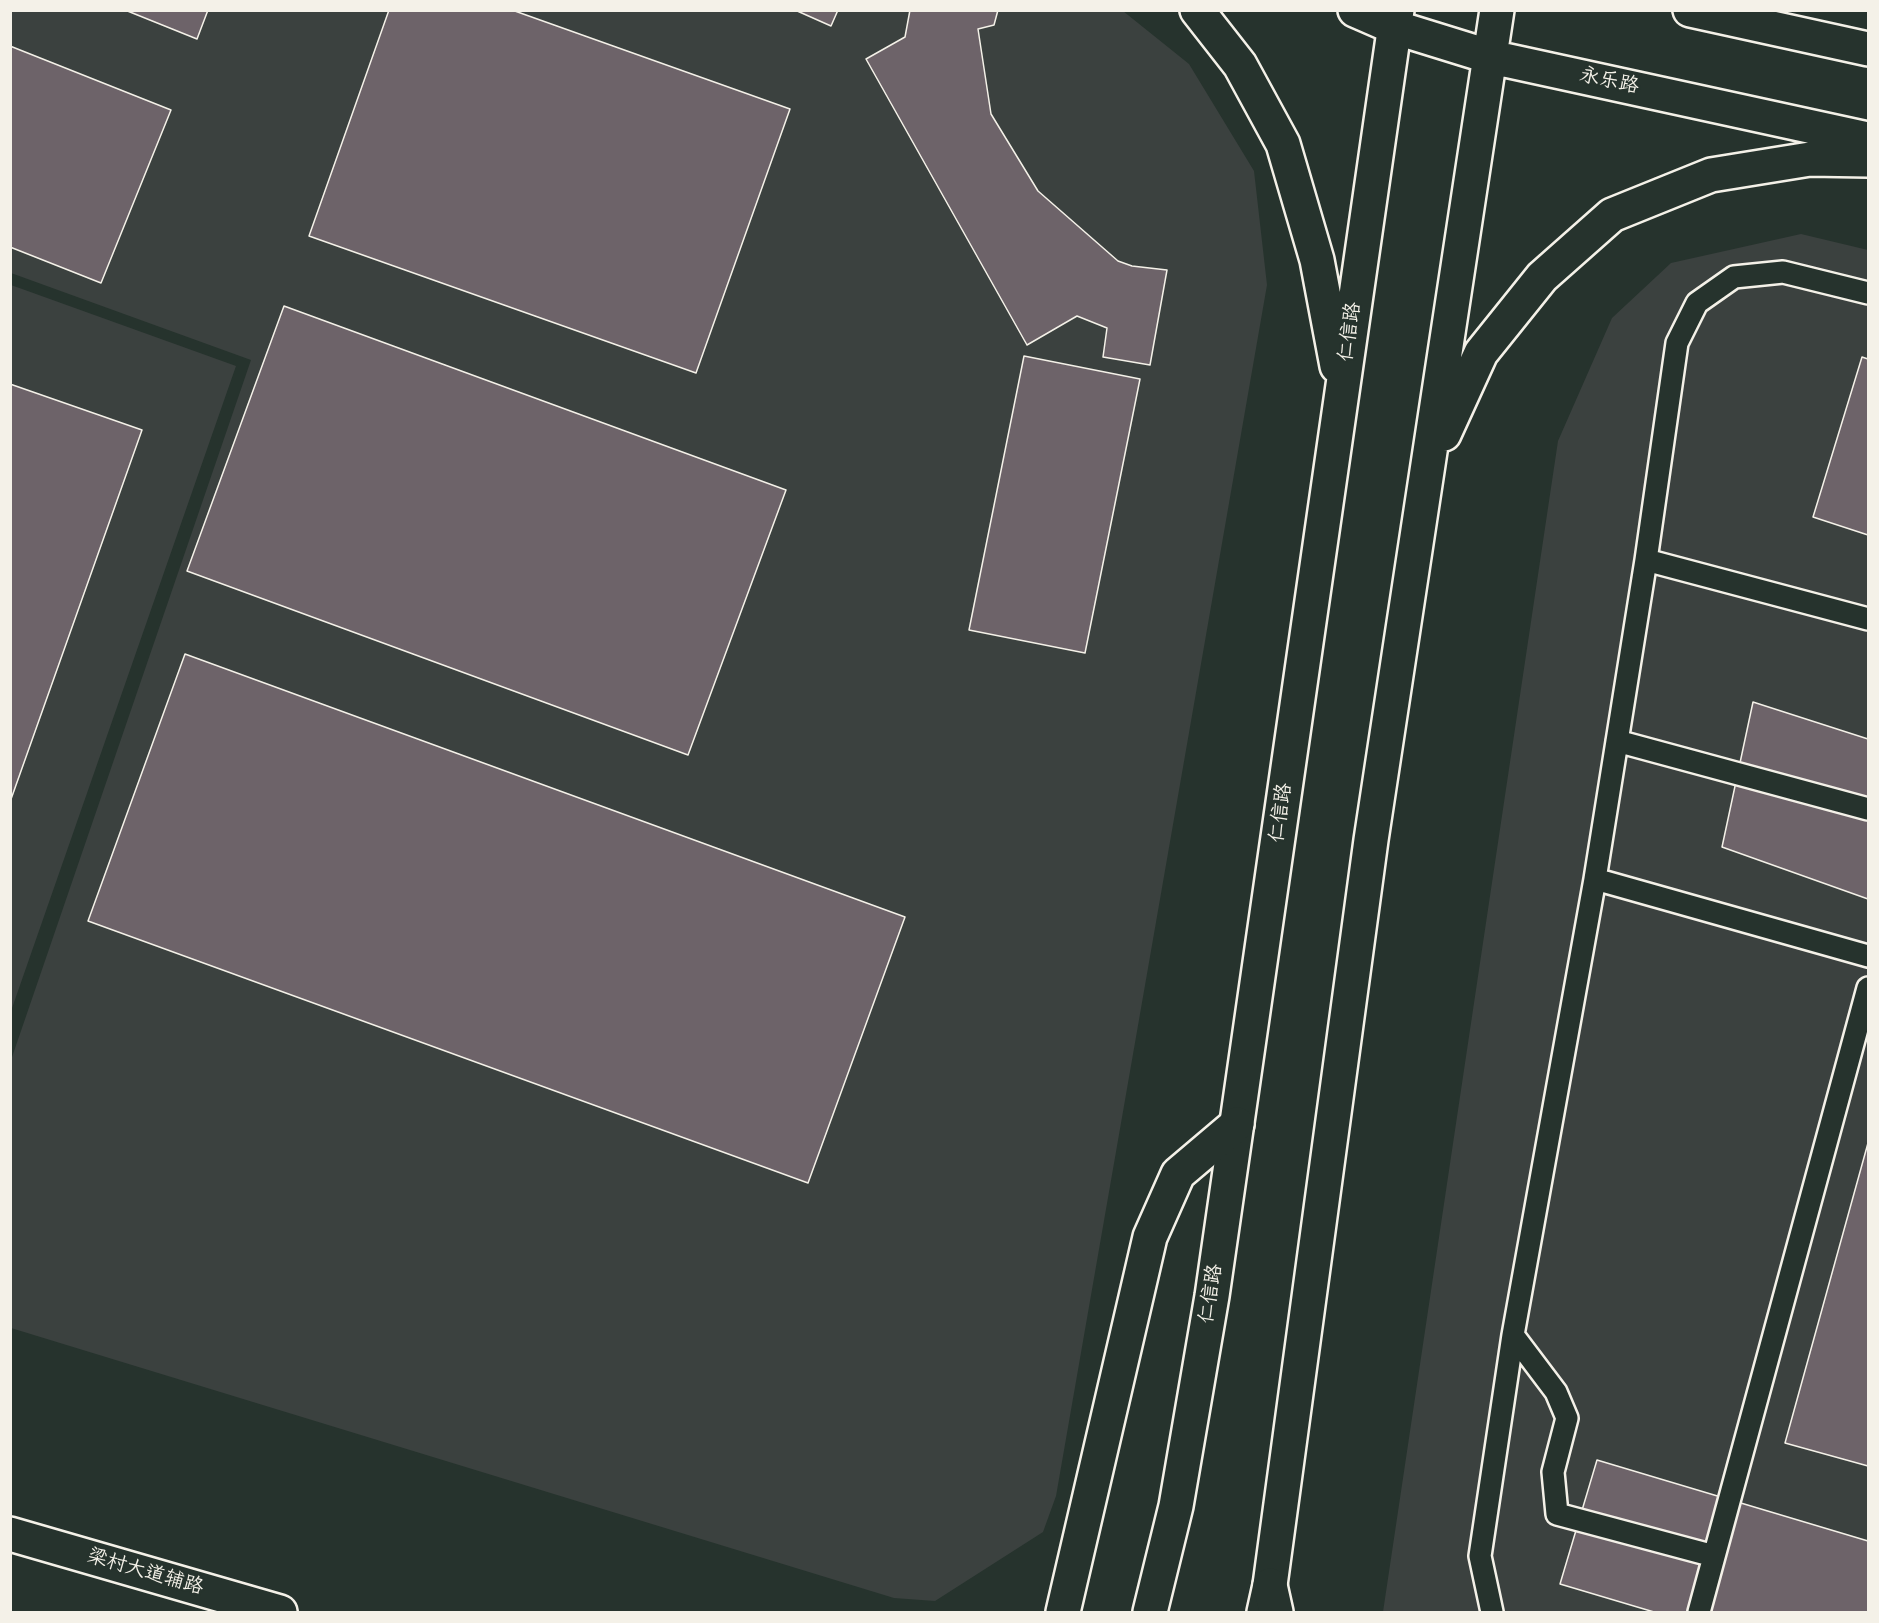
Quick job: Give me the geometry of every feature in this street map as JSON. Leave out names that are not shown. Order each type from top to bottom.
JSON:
[{"type":"main road","points":[[1197,10],[1240,65],[1283,144],[1317,260],[1342,392]]},
{"type":"main road","name":"永乐路","points":[[1355,10],[1396,19],[1491,57],[1869,139]]},
{"type":"main road","points":[[1270,1603],[1388,823],[1428,471],[1497,10]]},
{"type":"main road","points":[[1690,10],[1869,49]]},
{"type":"main road","points":[[1800,10],[1869,38]]},
{"type":"main road","name":"仁信路","points":[[1150,1612],[1178,1494],[1212,1296],[1396,19]]},
{"type":"main road","points":[[1428,471],[1481,353],[1542,278],[1612,215],[1711,175],[1810,159],[1869,160]]},
{"type":"main road","points":[[1063,1612],[1150,1238],[1178,1174],[1237,1124]]},
{"type":"main road","name":"梁村大道辅路","points":[[10,1534],[280,1612]]},
{"type":"lane","points":[[1492,1612],[1480,1556],[1513,1335],[1595,879],[1646,560],[1677,343],[1697,303],[1734,277],[1783,272],[1869,293]]},
{"type":"lane","points":[[1646,560],[1869,619]]},
{"type":"lane","points":[[1617,741],[1869,809]]},
{"type":"lane","points":[[1573,873],[1869,956]]},
{"type":"lane","points":[[1699,1612],[1869,988]]},
{"type":"lane","points":[[1513,1335],[1556,1392],[1567,1418],[1553,1472],[1557,1514],[1714,1556]]},
{"type":"shaded area","points":[[10,11],[1123,11],[1189,64],[1254,171],[1267,285],[1056,1496],[1043,1532],[935,1601],[894,1598],[11,1328],[11,1060],[251,360],[11,273]]},
{"type":"shaded area","points":[[1801,234],[1868,250],[1868,1612],[1383,1612],[1558,441],[1612,318],[1671,263]]},
{"type":"shaded area","points":[[11,285],[236,366],[11,1011]]},
{"type":"building","points":[[125,10],[208,10],[197,39]]},
{"type":"building","points":[[389,10],[512,10],[790,109],[696,373],[309,236]]},
{"type":"building","points":[[795,10],[838,10],[831,26]]},
{"type":"building","points":[[910,10],[998,10],[994,25],[978,29],[991,114],[1038,191],[1118,261],[1132,266],[1167,270],[1150,365],[1103,357],[1107,328],[1077,316],[1027,345],[866,59],[905,37]]},
{"type":"building","points":[[10,46],[171,110],[101,283],[10,247]]},
{"type":"building","points":[[284,306],[786,490],[688,755],[187,571]]},
{"type":"building","points":[[1024,356],[1140,379],[1085,653],[969,630]]},
{"type":"building","points":[[1862,357],[1868,359],[1868,535],[1813,517]]},
{"type":"building","points":[[10,384],[142,430],[10,802]]},
{"type":"building","points":[[185,654],[905,917],[808,1183],[88,921]]},
{"type":"building","points":[[1753,702],[1868,739],[1868,899],[1722,847]]},
{"type":"building","points":[[1868,1143],[1868,1466],[1785,1443]]},
{"type":"building","points":[[1597,1460],[1868,1541],[1868,1612],[1654,1612],[1560,1584]]}]
